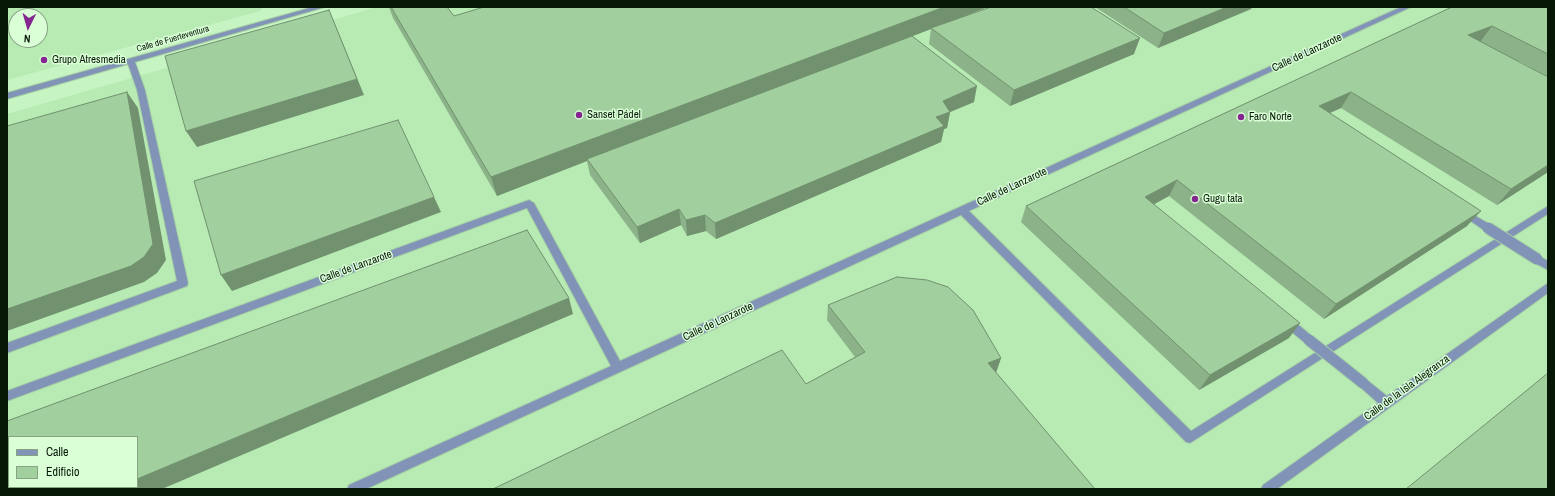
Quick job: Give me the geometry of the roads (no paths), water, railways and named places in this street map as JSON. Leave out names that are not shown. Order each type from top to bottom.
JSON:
[{"type":"street","points":[[304,12],[311,7]]},
{"type":"street","name":"Calle de Fuerteventura","points":[[7,96],[321,7]]},
{"type":"street","name":"Calle de Lanzarote","points":[[352,489],[1407,7]]},
{"type":"street","points":[[7,348],[183,284],[141,90],[131,61]]},
{"type":"street","name":"Calle de Lanzarote","points":[[7,396],[529,203],[618,368]]},
{"type":"street","points":[[1455,207],[1548,266]]},
{"type":"street","points":[[962,210],[1190,438],[1548,210]]},
{"type":"street","name":"Calle de la Isla Alegranza","points":[[1267,489],[1548,287]]},
{"type":"street","points":[[1278,315],[1387,402]]},
{"type":"place","name":"Grupo Atresmedia","points":[[44,60]]},
{"type":"place","name":"Sanset Pádel","points":[[579,115]]},
{"type":"place","name":"Faro Norte","points":[[1241,117]]},
{"type":"place","name":"Gugu tata","points":[[1195,199]]}]
